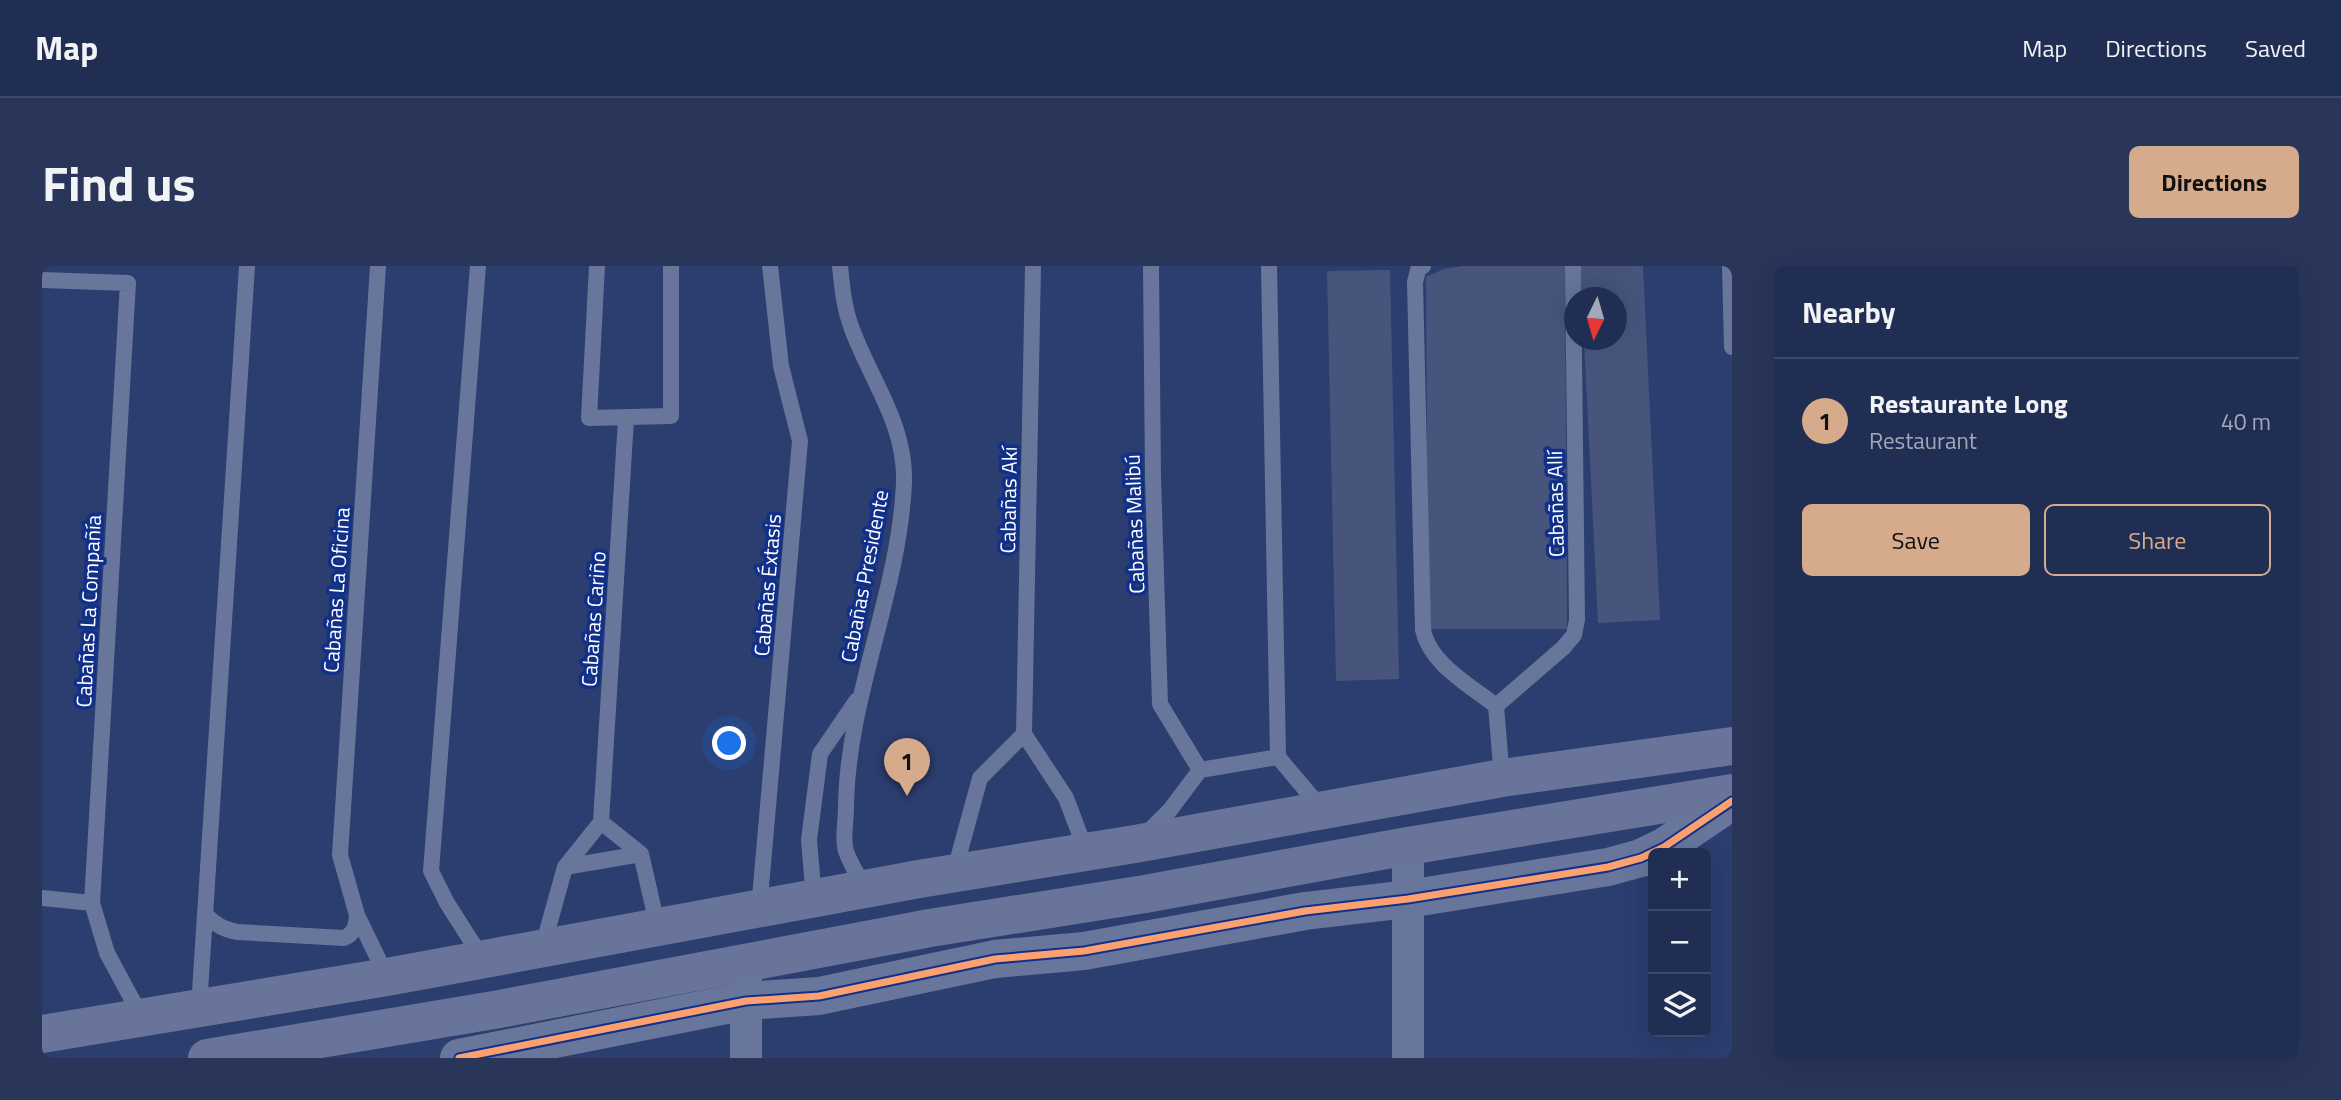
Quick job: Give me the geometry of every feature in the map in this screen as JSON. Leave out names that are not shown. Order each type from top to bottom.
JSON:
[{"type":"main road","points":[[42,1034],[484,960],[954,873],[1135,844],[1502,778],[1732,746]]},
{"type":"main road","points":[[206,1058],[301,1050],[930,928],[1145,894],[1408,846],[1732,793]]},
{"type":"street","points":[[459,1058],[746,1001],[819,996],[995,959],[1084,951],[1305,911],[1408,899],[1608,867],[1641,859],[1664,847],[1732,801]]},
{"type":"street","points":[[1408,846],[1408,1058]]},
{"type":"street","points":[[746,963],[746,1058]]},
{"type":"lane","points":[[199,1008],[247,266]]},
{"type":"lane","name":"Cabañas La Oficina","points":[[378,266],[340,855],[357,915],[387,977]]},
{"type":"lane","points":[[478,266],[431,871],[447,903],[484,960]]},
{"type":"lane","points":[[597,266],[589,418],[626,419],[671,416],[671,266]]},
{"type":"lane","name":"Cabañas Éxtasis","points":[[759,909],[800,441],[781,366],[770,266]]},
{"type":"lane","name":"Cabañas Presidente","points":[[840,266],[846,314],[892,414],[903,453],[904,481],[899,530],[860,695],[846,791],[845,849],[866,889]]},
{"type":"lane","name":"Cabañas Akí","points":[[1024,734],[1034,266]]},
{"type":"lane","name":"Cabañas Malibú","points":[[1151,266],[1153,477],[1160,704],[1200,770]]},
{"type":"lane","points":[[1269,266],[1278,757],[1322,810]]},
{"type":"lane","points":[[1423,266],[1418,270],[1415,282],[1423,629],[1431,651],[1440,661],[1496,706],[1502,778]]},
{"type":"lane","name":"Cabañas Allí","points":[[1496,706],[1563,648],[1574,635],[1577,620],[1573,266]]},
{"type":"lane","points":[[1730,266],[1732,347]]},
{"type":"lane","name":"Cabañas La Compañía","points":[[42,280],[128,283],[92,903],[107,953],[141,1016]]},
{"type":"lane","name":"Cabañas Cariño","points":[[601,822],[626,419]]},
{"type":"lane","name":"Cabañas Presidente","points":[[814,899],[809,840],[820,754],[860,695]]},
{"type":"lane","points":[[954,873],[980,778],[1024,734],[1066,798],[1086,851]]},
{"type":"lane","points":[[1135,844],[1170,810],[1200,770],[1278,757]]},
{"type":"lane","points":[[542,949],[565,867],[601,822],[641,854],[659,928]]},
{"type":"lane","points":[[565,867],[641,854]]},
{"type":"lane","points":[[42,898],[92,903]]},
{"type":"lane","points":[[206,915],[226,930],[237,932],[344,938],[356,928],[357,915]]},
{"type":"building","points":[[1462,266],[1565,266],[1567,629],[1428,629],[1426,277],[1444,269]]},
{"type":"building","points":[[1580,266],[1643,266],[1660,620],[1598,623],[1584,350],[1627,350],[1627,287],[1581,287]]},
{"type":"building","points":[[1390,270],[1399,679],[1336,681],[1327,271]]},
{"type":"cycle path","points":[[459,1058],[746,1001],[819,996],[995,959],[1084,951],[1305,911],[1408,899],[1608,867],[1641,858],[1664,847],[1732,801]]},
{"type":"place","name":"Restaurante Long","points":[[907,796]]}]
